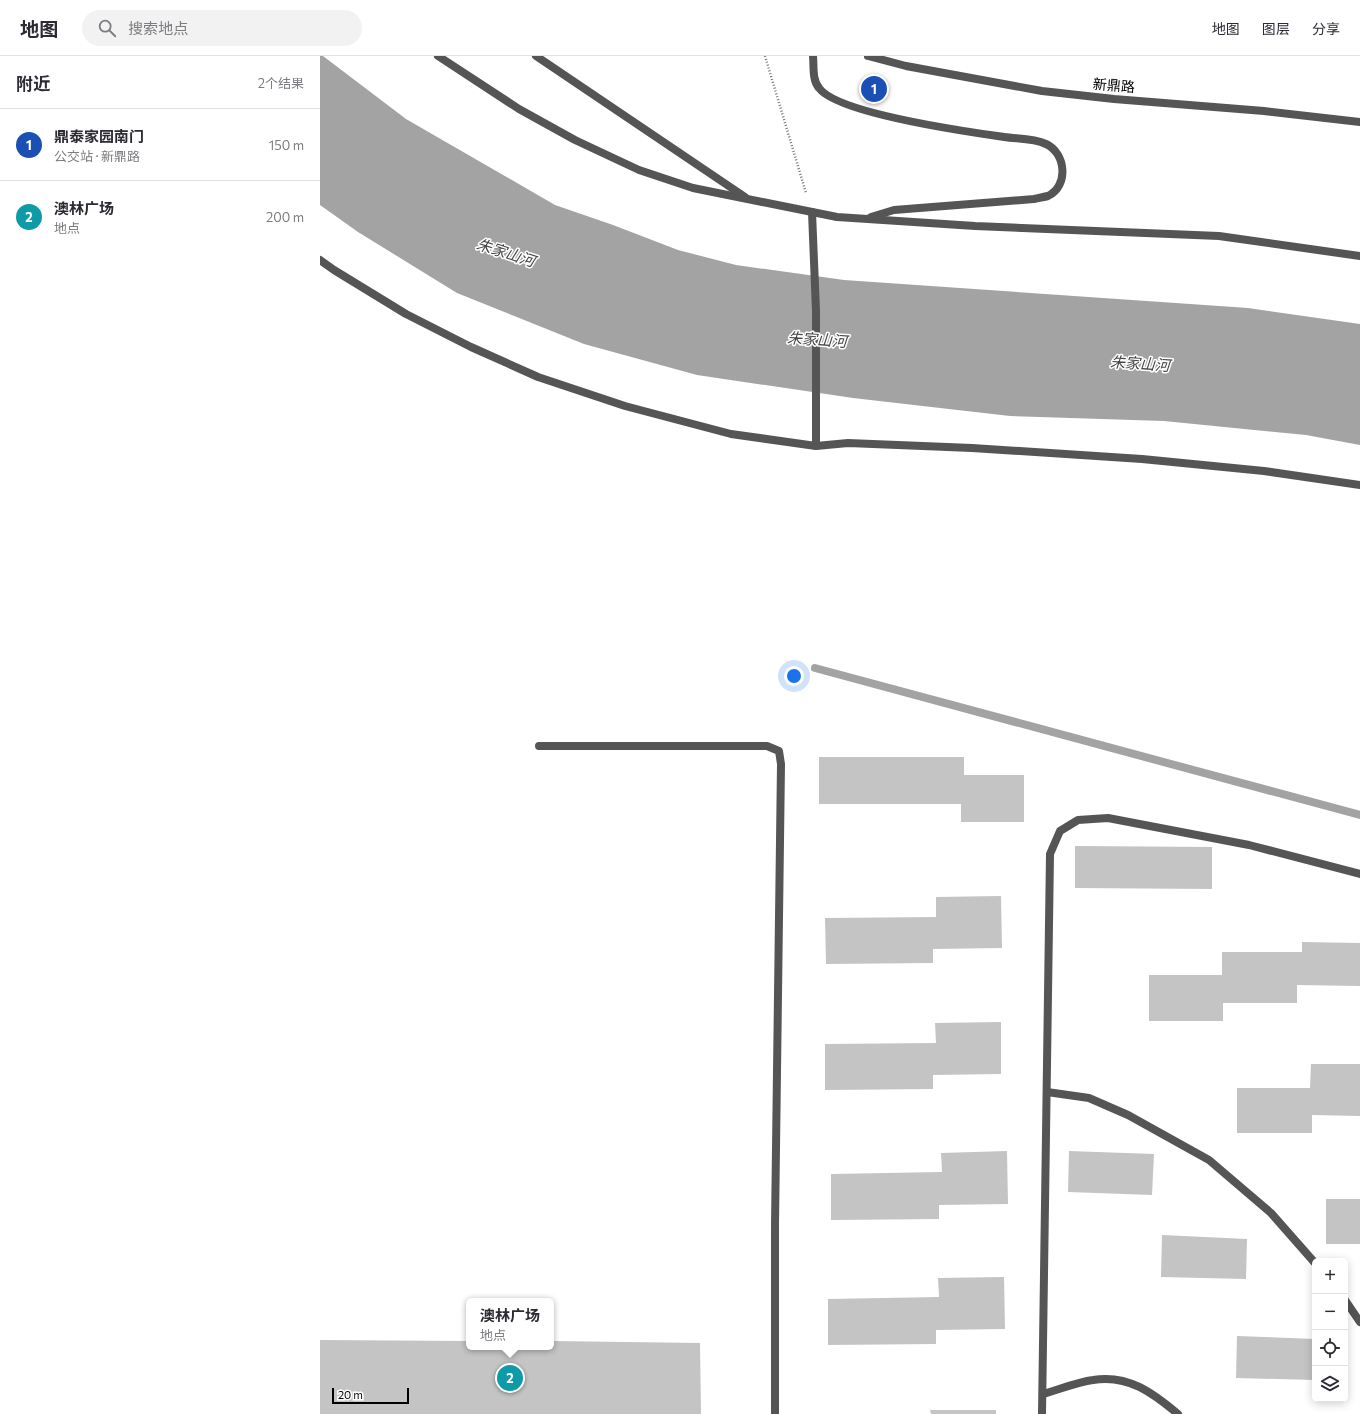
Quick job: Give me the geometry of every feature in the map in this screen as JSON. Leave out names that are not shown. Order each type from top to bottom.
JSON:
[{"type":"street","points":[[438,56],[519,110],[575,140],[639,170],[693,188],[837,217],[975,226],[1219,236],[1360,256]]},
{"type":"street","points":[[536,56],[749,199]]},
{"type":"street","points":[[813,56],[814,75],[818,88],[830,98],[842,104],[897,119],[1038,141],[1055,149],[1061,159],[1063,169],[1058,187],[1049,195],[1034,199],[894,210],[864,219]]},
{"type":"street","name":"新鼎路","points":[[868,56],[906,66],[1042,91],[1114,99],[1264,111],[1360,122]]},
{"type":"street","points":[[812,212],[816,311],[816,446]]},
{"type":"street","points":[[320,260],[406,314],[471,347],[538,377],[625,406],[731,434],[816,446],[848,443],[972,448],[1142,459],[1264,471],[1360,485]]},
{"type":"street","points":[[539,746],[767,746],[780,752],[775,1225],[775,1414]]},
{"type":"street","points":[[1042,1414],[1050,854],[1060,831],[1078,820],[1108,818],[1248,845],[1360,874]]},
{"type":"street","points":[[1047,1092],[1089,1098],[1128,1115],[1209,1160],[1271,1213],[1312,1260]]},
{"type":"street","points":[[1348,1304],[1360,1322]]},
{"type":"street","points":[[1043,1394],[1092,1380],[1117,1379],[1141,1387],[1178,1414]]},
{"type":"path","points":[[765,56],[812,212]]},
{"type":"water","name":"朱家山河","points":[[320,56],[323,56],[406,119],[555,205],[678,250],[736,265],[844,280],[1248,308],[1360,324],[1360,445],[1306,435],[1164,421],[1010,416],[853,398],[697,375],[584,344],[457,293],[358,232],[320,205]]},
{"type":"building","points":[[819,757],[964,757],[964,775],[1024,775],[1024,822],[961,822],[961,804],[819,804]]},
{"type":"building","points":[[1075,846],[1212,847],[1212,889],[1075,888]]},
{"type":"building","points":[[1001,896],[1002,948],[933,949],[933,963],[826,964],[825,918],[936,917],[936,897]]},
{"type":"building","points":[[1302,942],[1360,943],[1360,986],[1297,985],[1297,1003],[1223,1003],[1223,1021],[1149,1021],[1149,975],[1222,975],[1222,952],[1302,952]]},
{"type":"building","points":[[1001,1022],[1001,1074],[933,1075],[933,1089],[825,1090],[825,1044],[936,1043],[935,1023]]},
{"type":"building","points":[[1311,1064],[1360,1064],[1360,1116],[1312,1115],[1312,1133],[1237,1133],[1237,1088],[1310,1088]]},
{"type":"building","points":[[1007,1151],[1008,1204],[939,1205],[939,1219],[831,1220],[831,1174],[942,1172],[941,1153]]},
{"type":"building","points":[[1069,1151],[1154,1154],[1152,1195],[1068,1192]]},
{"type":"building","points":[[1326,1199],[1360,1199],[1360,1244],[1326,1244]]},
{"type":"building","points":[[1162,1235],[1247,1239],[1246,1279],[1161,1277]]},
{"type":"building","points":[[1004,1277],[1005,1329],[936,1330],[936,1344],[828,1345],[828,1299],[939,1297],[938,1278]]},
{"type":"building","points":[[1237,1336],[1312,1339],[1312,1380],[1236,1378]]},
{"type":"building","points":[[320,1340],[466,1341],[466,1350],[554,1350],[554,1341],[700,1343],[701,1414],[320,1414]]},
{"type":"building","points":[[930,1410],[996,1410],[996,1414],[931,1414]]},
{"type":"waterway","points":[[815,668],[1360,815]]},
{"type":"place","name":"鼎泰家园南门","points":[[874,89]]},
{"type":"place","name":"澳林广场","points":[[510,1378]]}]
